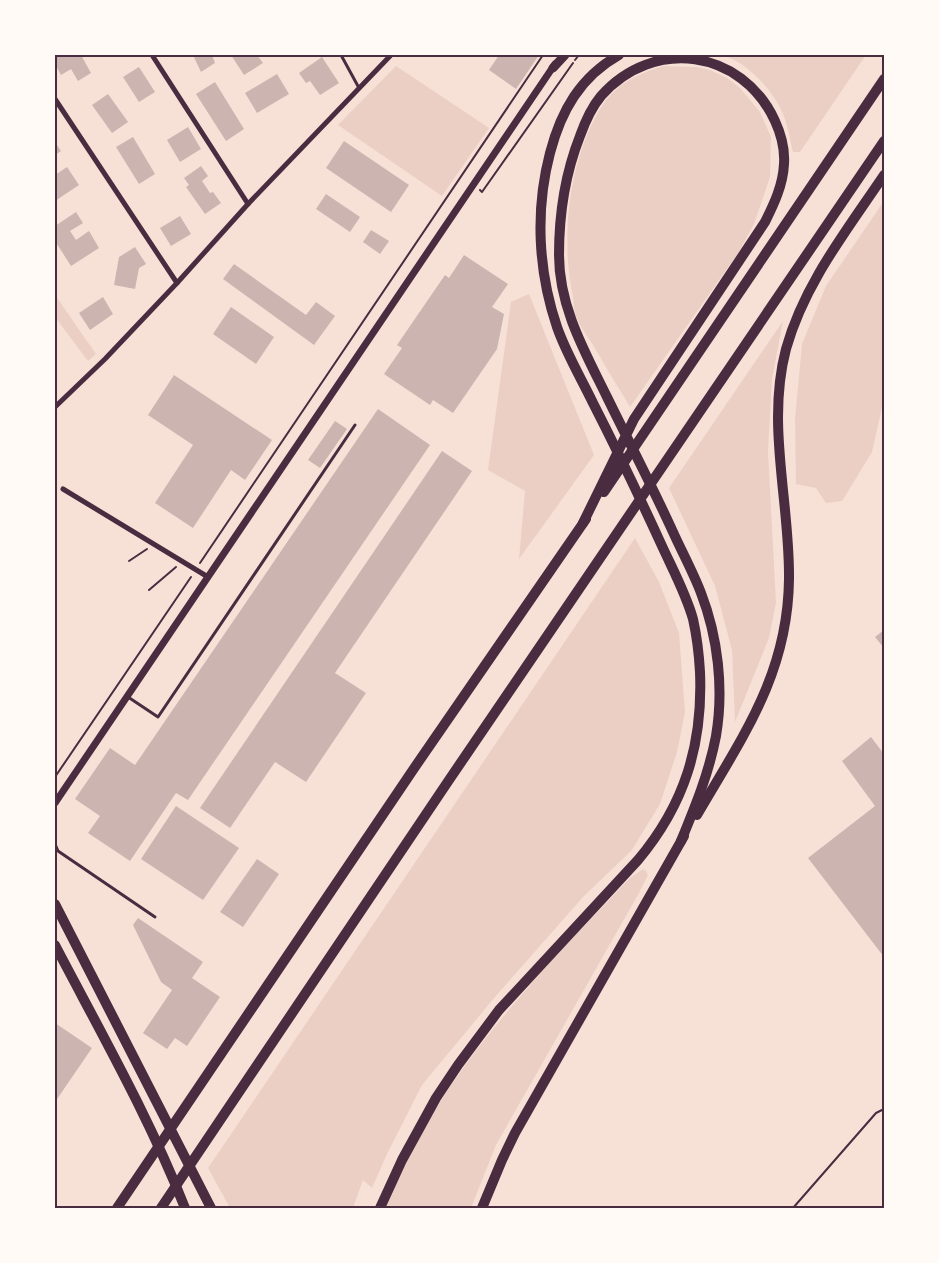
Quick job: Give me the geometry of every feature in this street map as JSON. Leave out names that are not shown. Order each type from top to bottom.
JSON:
[{"type":"highway","points":[[380,1208],[402,1160],[436,1098],[458,1065],[500,1010],[649,847],[676,801],[696,742],[701,695],[699,657],[689,607],[652,524],[557,327],[543,267],[540,218],[542,193],[546,169],[555,138],[568,105],[581,86],[598,68],[619,55]]},
{"type":"highway","points":[[584,523],[634,419],[765,222],[776,199],[782,179],[784,152],[779,130],[771,111],[754,88],[740,77],[719,65],[679,58],[661,59],[645,65],[619,80],[602,96],[586,120],[571,158],[566,177],[559,236],[564,292],[575,331],[619,420],[663,510],[703,600],[716,649],[718,678],[717,724],[705,780],[681,841]]},
{"type":"highway","points":[[118,1208],[417,764],[584,523],[884,79]]},
{"type":"highway","points":[[161,1208],[448,780],[884,141]]},
{"type":"highway","points":[[482,1208],[515,1133],[681,841],[731,757],[764,695],[777,662],[788,607],[789,568],[778,413],[782,370],[787,348],[803,303],[821,269],[884,175]]},
{"type":"highway","points":[[55,904],[211,1208]]},
{"type":"highway","points":[[55,945],[137,1102],[174,1179],[185,1208]]},
{"type":"main road","points":[[553,68],[563,55]]},
{"type":"street","points":[[152,55],[248,204]]},
{"type":"street","points":[[55,407],[177,283],[248,204],[391,55]]},
{"type":"street","points":[[55,803],[553,68]]},
{"type":"street","points":[[55,99],[177,283]]},
{"type":"street","points":[[63,489],[208,577]]},
{"type":"lane","points":[[341,55],[359,88]]},
{"type":"lane","points":[[127,696],[158,717],[355,425]]},
{"type":"lane","points":[[55,844],[58,851],[155,917]]},
{"type":"path","points":[[55,777],[543,55]]},
{"type":"path","points":[[473,186],[482,192],[579,55]]},
{"type":"path","points":[[129,561],[153,544]]},
{"type":"path","points":[[149,590],[182,562]]},
{"type":"path","points":[[793,1208],[876,1113],[884,1109]]},
{"type":"shaded area","points":[[722,55],[866,55],[800,152],[793,152],[785,119],[773,96],[749,70],[731,58]]},
{"type":"shaded area","points":[[396,66],[489,128],[442,196],[338,125]]},
{"type":"shaded area","points":[[664,66],[697,67],[710,70],[727,78],[740,88],[760,112],[771,137],[770,177],[754,224],[738,253],[630,407],[576,317],[567,249],[570,197],[575,171],[583,147],[592,124],[604,103],[616,90],[631,79]]},
{"type":"shaded area","points":[[884,201],[884,399],[872,452],[842,501],[826,503],[816,488],[796,484],[795,419],[802,344],[826,286]]},
{"type":"shaded area","points":[[529,294],[594,455],[519,559],[525,491],[488,470],[511,302]]},
{"type":"shaded area","points":[[55,295],[96,354],[88,361],[55,317]]},
{"type":"shaded area","points":[[783,321],[772,379],[768,451],[776,603],[769,638],[735,722],[732,650],[715,586],[669,488]]},
{"type":"shaded area","points":[[635,538],[659,582],[679,633],[685,712],[677,752],[660,804],[632,850],[583,897],[495,997],[422,1085],[372,1188],[363,1180],[353,1208],[230,1208],[208,1168]]},
{"type":"shaded area","points":[[643,869],[648,875],[639,893],[496,1145],[471,1208],[386,1208],[407,1160],[432,1115],[460,1072],[491,1031],[559,953],[630,878]]},
{"type":"building","points":[[55,55],[81,55],[91,73],[78,81],[71,69],[61,75],[55,64]]},
{"type":"building","points":[[193,55],[212,55],[215,63],[201,72]]},
{"type":"building","points":[[231,55],[257,55],[263,63],[244,75]]},
{"type":"building","points":[[499,55],[539,55],[516,89],[489,70]]},
{"type":"building","points":[[322,57],[339,83],[320,95],[310,81],[306,83],[299,73]]},
{"type":"building","points":[[139,67],[155,92],[139,102],[123,77]]},
{"type":"building","points":[[277,74],[289,94],[257,113],[245,93]]},
{"type":"building","points":[[215,82],[244,129],[226,141],[196,94]]},
{"type":"building","points":[[108,94],[128,122],[112,133],[92,105]]},
{"type":"building","points":[[188,127],[201,149],[180,162],[167,140]]},
{"type":"building","points":[[133,137],[155,174],[139,184],[116,147]]},
{"type":"building","points":[[344,141],[409,185],[391,212],[326,168]]},
{"type":"building","points":[[55,142],[61,151],[55,155]]},
{"type":"building","points":[[201,166],[208,176],[202,181],[210,193],[213,192],[221,203],[205,214],[186,187],[189,185],[184,178]]},
{"type":"building","points":[[67,167],[79,185],[55,201],[55,175]]},
{"type":"building","points":[[326,194],[360,217],[350,232],[316,209]]},
{"type":"building","points":[[76,212],[83,223],[70,231],[76,240],[89,231],[99,248],[71,266],[55,241],[55,226]]},
{"type":"building","points":[[180,216],[191,234],[171,246],[160,228]]},
{"type":"building","points":[[371,230],[389,241],[380,254],[363,242]]},
{"type":"building","points":[[135,247],[146,264],[139,268],[135,289],[114,285],[119,257]]},
{"type":"building","points":[[464,255],[508,284],[492,307],[504,314],[497,349],[453,413],[433,400],[430,405],[384,374],[402,348],[397,345],[445,275],[449,278]]},
{"type":"building","points":[[234,264],[306,315],[316,302],[335,316],[314,345],[223,279]]},
{"type":"building","points":[[103,297],[113,314],[90,330],[79,313]]},
{"type":"building","points":[[231,307],[274,337],[256,364],[213,334]]},
{"type":"building","points":[[174,375],[272,440],[245,480],[231,470],[193,528],[155,503],[193,445],[148,415]]},
{"type":"building","points":[[378,409],[430,445],[188,800],[176,793],[130,861],[88,833],[100,816],[75,799],[110,748],[135,765]]},
{"type":"building","points":[[335,421],[347,429],[320,468],[308,460]]},
{"type":"building","points":[[442,451],[472,471],[335,673],[366,693],[306,782],[275,762],[230,828],[200,808]]},
{"type":"building","points":[[884,630],[884,648],[875,637]]},
{"type":"building","points":[[871,737],[884,754],[884,957],[808,858],[875,806],[842,761]]},
{"type":"building","points":[[176,806],[239,848],[203,900],[141,859]]},
{"type":"building","points":[[257,859],[279,874],[243,927],[220,912]]},
{"type":"building","points":[[138,918],[203,962],[192,978],[220,997],[187,1046],[175,1038],[167,1049],[143,1033],[172,990],[161,982],[133,925]]},
{"type":"building","points":[[55,1023],[92,1048],[55,1102]]}]
